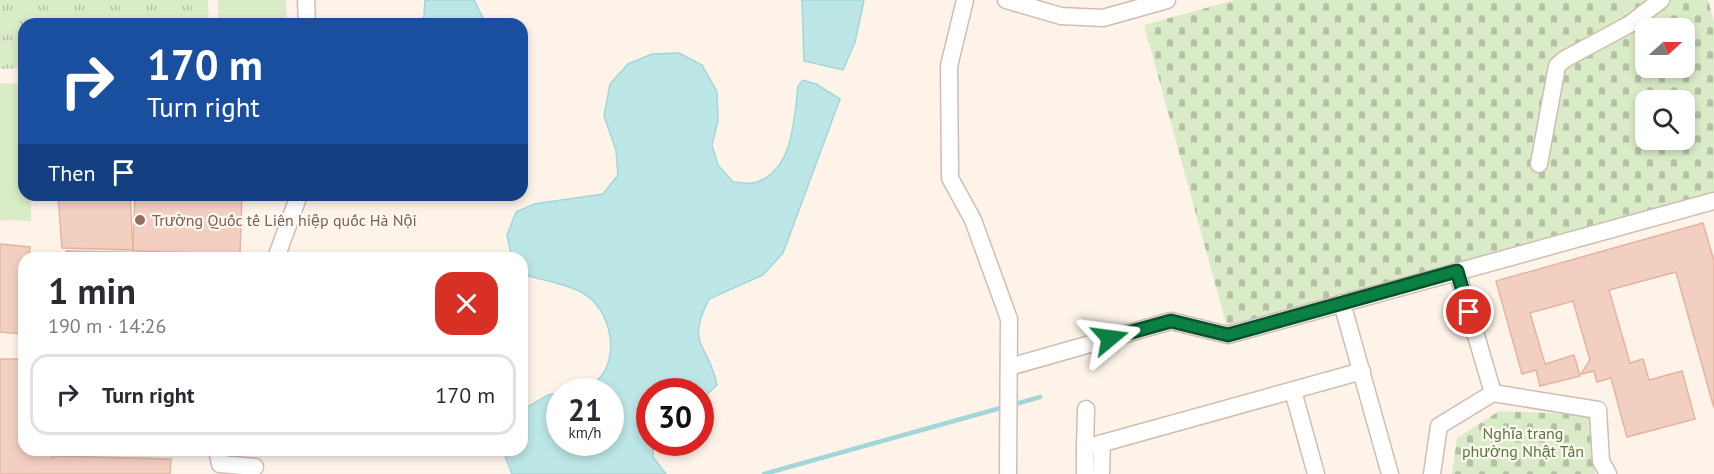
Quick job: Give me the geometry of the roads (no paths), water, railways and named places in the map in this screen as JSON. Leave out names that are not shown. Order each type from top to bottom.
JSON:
[{"type":"street","points":[[306,0],[307,18]]},
{"type":"street","points":[[965,0],[949,66],[950,178],[973,220],[1009,320],[1008,474]]},
{"type":"street","points":[[1006,0],[1061,16],[1103,18],[1167,0]]},
{"type":"street","points":[[1539,164],[1557,66],[1565,59],[1630,24],[1661,0]]},
{"type":"street","points":[[278,252],[297,201]]},
{"type":"street","points":[[1009,367],[1171,321],[1228,335],[1714,201]]},
{"type":"street","points":[[1457,271],[1493,393]]},
{"type":"street","points":[[1342,303],[1390,474]]},
{"type":"street","points":[[1085,448],[1362,371]]},
{"type":"street","points":[[1293,391],[1316,474]]},
{"type":"street","points":[[1432,474],[1439,426],[1493,393],[1598,410],[1601,461],[1608,474]]},
{"type":"street","points":[[1085,474],[1086,409]]},
{"type":"street","points":[[1101,474],[1102,443]]},
{"type":"street","points":[[218,456],[220,464],[256,464]]},
{"type":"water","points":[[425,0],[474,0],[483,18],[423,18]]},
{"type":"water","points":[[802,0],[864,0],[855,42],[843,70],[804,61]]},
{"type":"water","points":[[679,53],[702,65],[717,92],[718,121],[712,145],[718,165],[733,182],[755,183],[769,175],[778,166],[790,141],[798,86],[803,80],[816,84],[840,99],[783,253],[763,275],[709,299],[702,315],[699,336],[717,385],[714,388],[714,378],[636,378],[636,456],[653,456],[666,474],[512,474],[505,456],[528,456],[528,407],[546,396],[546,456],[624,456],[624,378],[599,378],[605,370],[610,357],[611,343],[603,315],[586,295],[566,286],[529,276],[528,252],[511,252],[507,235],[516,212],[534,204],[603,194],[618,175],[616,150],[604,116],[610,84],[628,64],[652,54]]},
{"type":"waterway","points":[[1012,405],[1040,397]]},
{"type":"waterway","points":[[764,474],[1004,407]]},
{"type":"place","name":"Trường Quốc tế Liên hiệp quốc Hà Nội","points":[[140,220]]},
{"type":"park label","name":"Nghĩa trang phường Nhật Tân","points":[[1523,442]]}]
